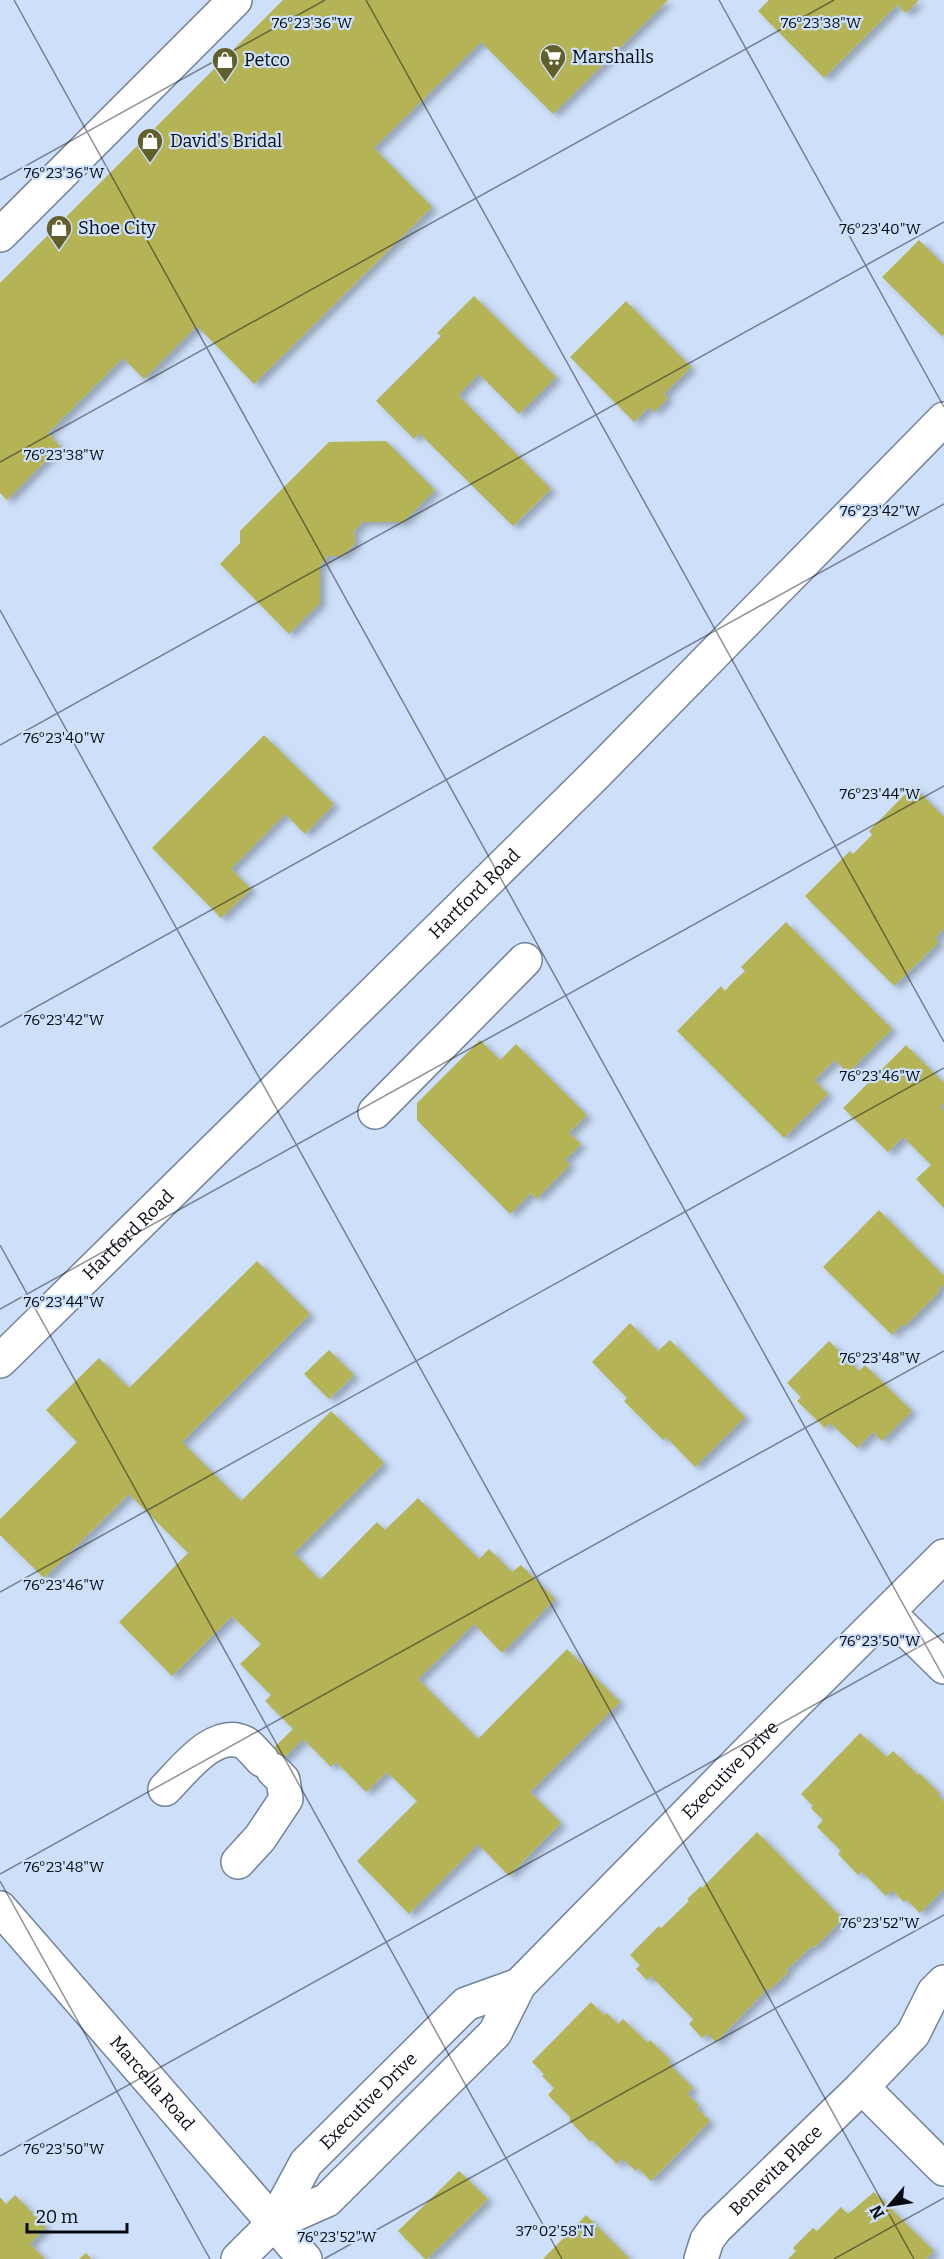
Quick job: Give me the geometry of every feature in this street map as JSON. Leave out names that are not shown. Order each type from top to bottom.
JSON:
[{"type":"street","points":[[0,235],[236,0]]},
{"type":"street","name":"Hartford Road","points":[[0,1361],[577,793],[944,419]]},
{"type":"street","points":[[375,1112],[525,960]]},
{"type":"street","name":"Executive Drive","points":[[238,2259],[273,2224],[306,2163],[466,2004],[519,1985],[944,1556]]},
{"type":"street","points":[[888,1612],[944,1667]]},
{"type":"street","points":[[165,1789],[210,1745],[227,1741],[244,1743],[283,1780],[285,1799],[260,1838],[238,1862]]},
{"type":"street","name":"Marcella Road","points":[[0,1908],[304,2259]]},
{"type":"street","name":"Benevita Place","points":[[701,2259],[707,2240],[715,2229],[862,2087],[913,2034],[934,1992],[944,1982]]},
{"type":"street","points":[[862,2087],[944,2169]]},
{"type":"building","points":[[283,0],[668,0],[553,114],[481,42],[374,148],[432,207],[254,384],[197,326],[144,379],[123,358],[48,433],[60,446],[7,500],[0,493],[0,283]]},
{"type":"building","points":[[769,0],[919,0],[906,13],[897,5],[824,78],[758,11]]},
{"type":"building","points":[[919,240],[944,265],[944,334],[942,336],[882,277]]},
{"type":"building","points":[[474,296],[556,377],[519,414],[479,374],[458,395],[551,489],[513,526],[419,433],[414,439],[376,401],[441,336],[437,333]]},
{"type":"building","points":[[626,301],[691,367],[664,394],[668,398],[654,412],[649,407],[634,422],[570,357]]},
{"type":"building","points":[[386,441],[435,490],[403,522],[363,522],[354,531],[355,544],[342,556],[328,556],[320,566],[320,603],[289,634],[220,564],[240,543],[240,531],[329,442]]},
{"type":"building","points":[[264,735],[334,804],[305,834],[285,814],[231,869],[251,889],[221,918],[152,848]]},
{"type":"building","points":[[913,786],[944,817],[944,929],[935,938],[939,942],[894,986],[805,896],[850,851],[853,854],[872,835],[869,831]]},
{"type":"building","points":[[786,922],[892,1029],[848,1073],[835,1060],[814,1080],[828,1094],[784,1138],[677,1031],[721,986],[725,991],[745,971],[741,967]]},
{"type":"building","points":[[480,1040],[500,1060],[516,1044],[587,1115],[569,1133],[581,1144],[565,1160],[570,1165],[536,1199],[531,1193],[510,1214],[417,1120],[417,1103]]},
{"type":"building","points":[[906,1045],[944,1083],[944,1103],[940,1107],[944,1111],[944,1208],[916,1179],[931,1165],[903,1137],[888,1152],[843,1108]]},
{"type":"building","points":[[879,1210],[944,1276],[944,1284],[938,1290],[939,1292],[905,1326],[903,1324],[892,1335],[823,1267]]},
{"type":"building","points":[[257,1261],[310,1314],[182,1442],[241,1501],[331,1411],[384,1463],[294,1553],[320,1580],[377,1522],[385,1530],[418,1498],[479,1559],[489,1549],[512,1572],[521,1565],[555,1599],[502,1653],[474,1624],[418,1679],[478,1739],[567,1649],[620,1702],[530,1792],[561,1823],[509,1876],[478,1844],[409,1914],[357,1861],[417,1801],[387,1772],[366,1792],[336,1762],[331,1767],[303,1739],[266,1776],[255,1766],[293,1729],[265,1701],[271,1695],[240,1664],[261,1644],[232,1616],[172,1676],[119,1622],[188,1553],[129,1494],[44,1578],[0,1535],[0,1519],[77,1442],[46,1410],[99,1358],[129,1388]]},
{"type":"building","points":[[630,1323],[658,1351],[670,1340],[745,1417],[695,1467],[666,1437],[663,1440],[624,1401],[627,1398],[592,1362]]},
{"type":"building","points":[[829,1341],[859,1371],[865,1365],[912,1411],[882,1441],[873,1432],[857,1448],[830,1423],[825,1428],[797,1401],[801,1397],[787,1383]]},
{"type":"building","points":[[329,1350],[354,1375],[329,1399],[304,1374]]},
{"type":"building","points":[[860,1733],[887,1757],[893,1751],[940,1794],[938,1795],[944,1802],[944,1889],[920,1913],[892,1890],[886,1896],[862,1872],[858,1875],[838,1854],[841,1851],[817,1827],[823,1820],[801,1794]]},
{"type":"building","points":[[757,1832],[843,1919],[814,1948],[812,1946],[786,1970],[788,1972],[770,1990],[768,1988],[716,2042],[707,2034],[702,2038],[689,2024],[693,2019],[651,1976],[647,1980],[636,1969],[640,1965],[630,1955],[659,1926],[661,1928],[689,1901],[687,1899],[701,1886],[702,1888]]},
{"type":"building","points":[[591,2002],[604,2015],[607,2013],[618,2024],[623,2019],[648,2043],[650,2040],[671,2061],[668,2063],[693,2088],[687,2094],[699,2105],[697,2108],[710,2121],[651,2181],[638,2168],[636,2171],[622,2159],[617,2164],[592,2140],[590,2142],[569,2120],[571,2118],[548,2095],[554,2088],[532,2062]]},
{"type":"building","points":[[459,2171],[488,2199],[425,2259],[398,2231]]},
{"type":"building","points":[[874,2192],[934,2251],[926,2259],[788,2259],[796,2251],[793,2248],[813,2228],[817,2231],[841,2207],[848,2214]]},
{"type":"building","points":[[15,2195],[46,2227],[30,2244],[45,2259],[0,2259],[0,2197],[6,2204]]},
{"type":"building","points":[[586,2215],[630,2259],[543,2259]]},
{"type":"building","points":[[86,2253],[92,2259],[79,2259]]},
{"type":"place","name":"Marshalls","points":[[553,80]]},
{"type":"place","name":"Petco","points":[[225,83]]},
{"type":"place","name":"David's Bridal","points":[[150,164]]},
{"type":"place","name":"Shoe City","points":[[59,251]]}]
